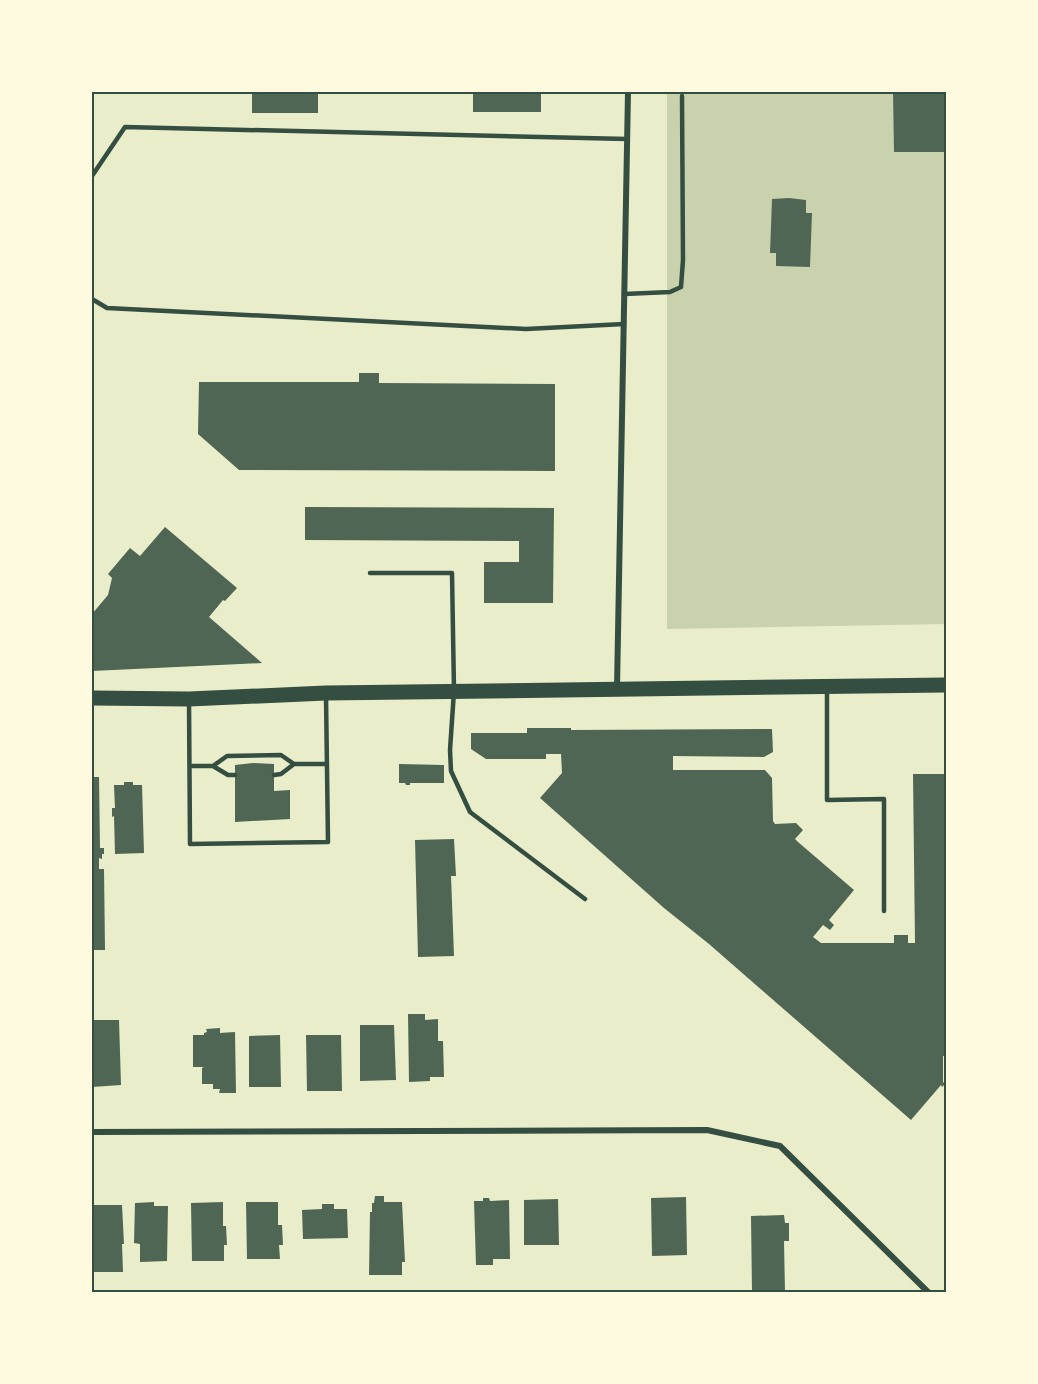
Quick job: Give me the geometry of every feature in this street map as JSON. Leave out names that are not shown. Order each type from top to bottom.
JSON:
[{"type":"main road","points":[[92,698],[189,699],[326,693],[946,685]]},
{"type":"street","points":[[617,689],[628,92]]},
{"type":"street","points":[[92,1132],[707,1130],[780,1146],[928,1293]]},
{"type":"lane","points":[[624,294],[670,292],[681,287],[683,260],[682,96]]},
{"type":"lane","points":[[92,176],[125,127],[627,139]]},
{"type":"lane","points":[[92,299],[107,308],[526,329],[624,324]]},
{"type":"lane","points":[[370,573],[452,573],[454,691],[451,771],[470,813],[585,900]]},
{"type":"lane","points":[[826,686],[827,800],[884,799],[884,911]]},
{"type":"lane","points":[[189,699],[190,844],[328,842],[326,693]]},
{"type":"lane","points":[[213,766],[228,756],[281,755],[294,764],[327,764]]},
{"type":"lane","points":[[274,775],[281,774],[294,764]]},
{"type":"lane","points":[[190,766],[213,766],[228,775],[234,775]]},
{"type":"green space","points":[[667,92],[946,92],[946,624],[667,629]]},
{"type":"building","points":[[252,92],[318,92],[318,113],[252,113]]},
{"type":"building","points":[[473,92],[541,92],[541,112],[473,112]]},
{"type":"building","points":[[893,92],[946,92],[946,152],[894,152]]},
{"type":"building","points":[[772,199],[806,200],[806,213],[812,213],[810,267],[776,266],[776,253],[770,253]]},
{"type":"building","points":[[359,373],[379,373],[379,383],[555,384],[555,471],[239,470],[198,434],[199,382],[359,382]]},
{"type":"building","points":[[305,507],[554,508],[553,603],[484,603],[484,562],[519,562],[519,541],[305,540]]},
{"type":"building","points":[[165,527],[237,588],[209,617],[262,663],[92,671],[92,614],[108,595],[112,578],[108,574],[130,548],[140,556]]},
{"type":"building","points":[[527,728],[571,728],[571,730],[772,729],[773,752],[764,757],[673,756],[673,770],[765,770],[772,778],[773,821],[775,824],[796,823],[803,830],[795,839],[854,890],[829,920],[834,925],[830,930],[823,925],[813,937],[821,943],[894,943],[894,935],[908,935],[908,943],[915,943],[913,774],[946,774],[946,1056],[943,1056],[943,1082],[945,1084],[942,1087],[941,1085],[911,1120],[540,798],[562,773],[561,754],[546,754],[546,759],[486,759],[471,749],[471,733],[527,733]]},
{"type":"building","points":[[274,764],[274,791],[290,790],[290,819],[235,822],[235,765]]},
{"type":"building","points":[[399,764],[444,765],[444,783],[406,785],[399,783]]},
{"type":"building","points":[[92,777],[99,777],[100,848],[104,848],[104,854],[102,854],[102,859],[99,858],[99,869],[104,869],[105,950],[92,950]]},
{"type":"building","points":[[124,782],[142,785],[144,853],[115,854],[114,816],[112,817],[112,808],[115,808],[114,785],[124,785]]},
{"type":"building","points":[[454,839],[456,876],[451,876],[454,956],[418,957],[415,840]]},
{"type":"building","points":[[408,1014],[425,1014],[425,1020],[438,1019],[438,1041],[443,1041],[444,1077],[430,1077],[430,1081],[409,1082]]},
{"type":"building","points":[[92,1020],[119,1020],[121,1085],[92,1087]]},
{"type":"building","points":[[360,1025],[394,1025],[396,1080],[360,1081]]},
{"type":"building","points":[[220,1028],[220,1033],[235,1032],[236,1093],[219,1093],[220,1089],[213,1089],[213,1084],[202,1084],[202,1068],[204,1067],[193,1067],[193,1035],[204,1035],[207,1032],[206,1029]]},
{"type":"building","points":[[280,1035],[281,1087],[249,1087],[249,1036]]},
{"type":"building","points":[[306,1035],[341,1035],[342,1091],[307,1091]]},
{"type":"building","points":[[375,1196],[384,1196],[384,1202],[402,1202],[405,1262],[402,1262],[402,1275],[369,1275],[370,1212],[372,1212]]},
{"type":"building","points":[[686,1197],[687,1255],[652,1256],[651,1198]]},
{"type":"building","points":[[483,1198],[489,1198],[490,1201],[509,1200],[510,1259],[493,1259],[493,1265],[476,1265],[474,1201],[483,1201]]},
{"type":"building","points":[[558,1199],[559,1245],[524,1245],[524,1200]]},
{"type":"building","points":[[154,1202],[154,1206],[168,1206],[167,1261],[140,1262],[140,1244],[134,1243],[135,1203]]},
{"type":"building","points":[[223,1202],[223,1226],[226,1226],[227,1245],[224,1245],[224,1261],[192,1261],[191,1203]]},
{"type":"building","points":[[246,1202],[278,1202],[278,1225],[282,1225],[283,1245],[279,1245],[280,1259],[247,1259]]},
{"type":"building","points":[[322,1204],[334,1204],[334,1209],[347,1209],[348,1238],[303,1239],[302,1210],[322,1209]]},
{"type":"building","points":[[93,1205],[122,1205],[123,1272],[94,1272]]},
{"type":"building","points":[[784,1215],[785,1223],[789,1223],[789,1241],[784,1241],[785,1292],[752,1292],[751,1216]]}]
